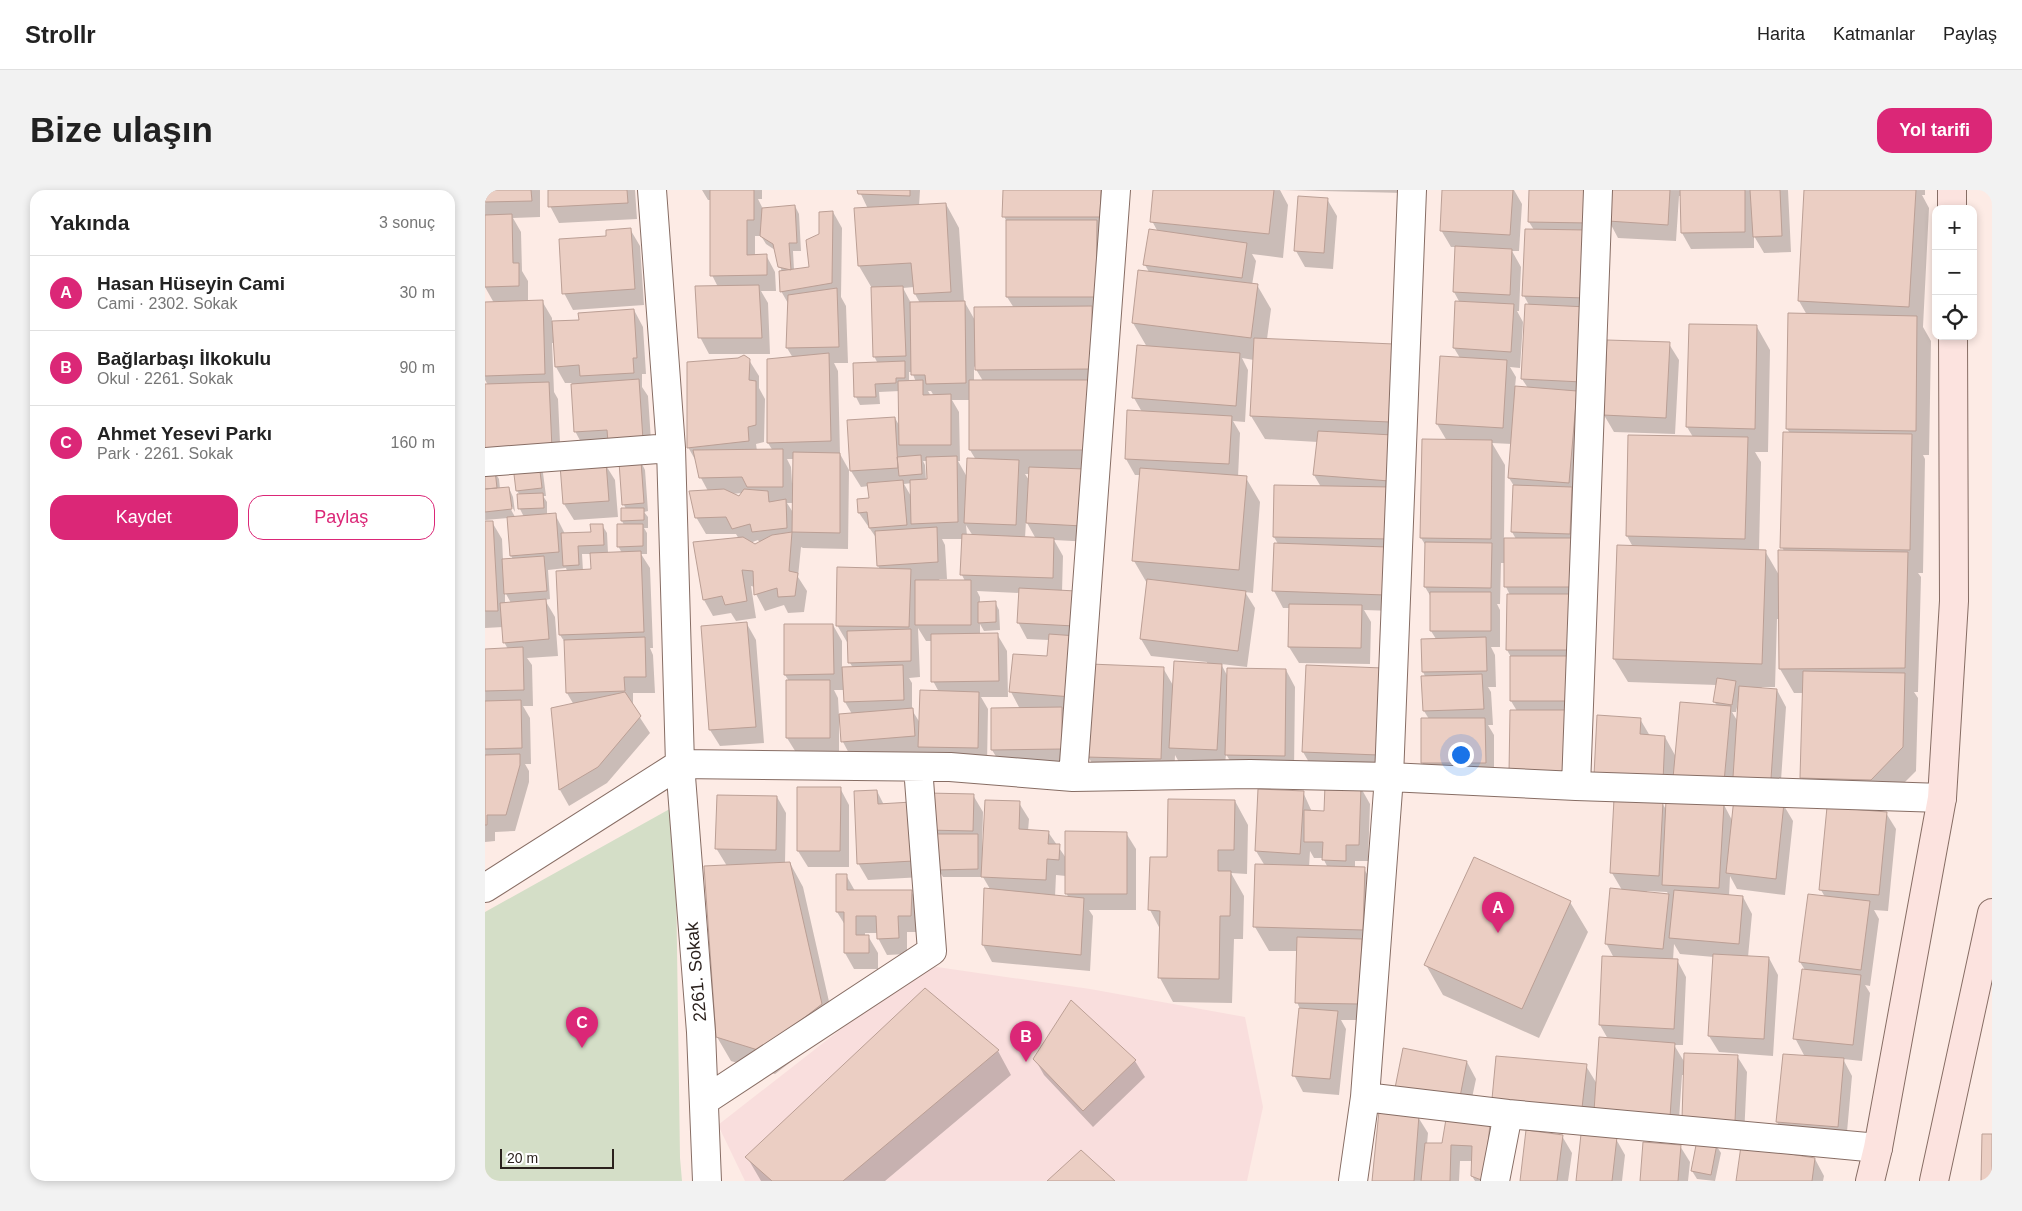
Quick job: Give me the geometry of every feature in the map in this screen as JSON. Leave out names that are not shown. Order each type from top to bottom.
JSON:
[{"type":"main road","points":[[1952,190],[1952,205]]},
{"type":"main road","points":[[1870,1181],[1878,1148],[1941,798],[1954,601],[1953,340]]},
{"type":"main road","points":[[1934,1181],[1985,974],[1992,913]]},
{"type":"street","name":"2261. Sokak","points":[[652,190],[671,448],[679,764],[701,1032],[707,1181]]},
{"type":"street","points":[[1073,777],[1116,190]]},
{"type":"street","points":[[1353,1181],[1365,1097],[1389,777],[1412,190]]},
{"type":"street","points":[[1576,786],[1598,190]]},
{"type":"street","points":[[485,462],[671,448]]},
{"type":"street","points":[[485,888],[679,764],[950,767],[1073,777],[1250,774],[1389,777],[1576,786],[1941,798]]},
{"type":"street","points":[[704,1101],[932,951],[917,767]]},
{"type":"street","points":[[1365,1097],[1508,1114],[1878,1148]]},
{"type":"street","points":[[1495,1181],[1508,1114]]},
{"type":"shaded area","points":[[923,965],[1090,989],[1245,1017],[1263,1107],[1247,1181],[745,1181],[718,1125]]},
{"type":"green space","points":[[675,806],[680,1158],[682,1181],[485,1181],[485,912]]},
{"type":"building","points":[[485,190],[531,190],[532,201],[485,202]]},
{"type":"building","points":[[548,190],[627,190],[628,203],[548,207]]},
{"type":"building","points":[[710,190],[754,190],[754,220],[747,220],[747,255],[767,254],[767,275],[710,276]]},
{"type":"building","points":[[857,190],[910,190],[910,196],[858,194]]},
{"type":"building","points":[[1003,190],[1101,190],[1100,217],[1002,217]]},
{"type":"building","points":[[1153,190],[1274,190],[1269,234],[1150,222]]},
{"type":"building","points":[[1442,190],[1513,190],[1510,235],[1440,231]]},
{"type":"building","points":[[1529,190],[1589,190],[1588,223],[1528,222]]},
{"type":"building","points":[[1610,190],[1670,190],[1668,225],[1608,221]]},
{"type":"building","points":[[1680,190],[1745,190],[1745,232],[1681,233]]},
{"type":"building","points":[[1750,190],[1780,190],[1782,236],[1753,237]]},
{"type":"building","points":[[1804,190],[1916,190],[1909,307],[1798,301]]},
{"type":"building","points":[[1298,196],[1328,198],[1324,253],[1294,251]]},
{"type":"building","points":[[946,203],[951,292],[914,294],[911,263],[858,266],[854,208]]},
{"type":"building","points":[[795,205],[797,243],[789,243],[791,270],[778,267],[773,244],[760,236],[762,208]]},
{"type":"building","points":[[833,211],[832,283],[780,292],[779,271],[809,267],[806,240],[819,234],[819,212]]},
{"type":"building","points":[[512,214],[513,263],[519,263],[519,286],[485,287],[485,215]]},
{"type":"building","points":[[1006,220],[1097,220],[1096,297],[1006,297]]},
{"type":"building","points":[[631,228],[635,289],[562,294],[559,239],[606,236],[606,230]]},
{"type":"building","points":[[1149,229],[1247,243],[1242,278],[1143,265]]},
{"type":"building","points":[[1525,229],[1586,230],[1585,298],[1522,296]]},
{"type":"building","points":[[1455,246],[1512,249],[1510,295],[1453,292]]},
{"type":"building","points":[[1138,270],[1258,284],[1251,338],[1132,323]]},
{"type":"building","points":[[759,285],[762,338],[698,338],[695,286]]},
{"type":"building","points":[[903,286],[906,356],[873,357],[871,287]]},
{"type":"building","points":[[837,288],[839,347],[786,348],[788,295]]},
{"type":"building","points":[[543,300],[545,374],[485,376],[485,302]]},
{"type":"building","points":[[965,301],[966,383],[926,384],[925,375],[911,375],[910,302]]},
{"type":"building","points":[[1455,301],[1514,304],[1511,352],[1453,348]]},
{"type":"building","points":[[1525,304],[1587,307],[1582,382],[1521,379]]},
{"type":"building","points":[[1092,306],[1092,369],[975,370],[974,307]]},
{"type":"building","points":[[634,309],[637,358],[633,358],[634,373],[580,376],[579,365],[555,367],[552,321],[579,320],[578,313]]},
{"type":"building","points":[[1788,313],[1917,316],[1916,431],[1786,429]]},
{"type":"building","points":[[1689,324],[1757,325],[1755,429],[1686,427]]},
{"type":"building","points":[[1254,338],[1394,344],[1390,422],[1250,416]]},
{"type":"building","points":[[1607,340],[1670,342],[1666,418],[1603,415]]},
{"type":"building","points":[[1137,345],[1240,353],[1236,406],[1132,398]]},
{"type":"building","points":[[829,353],[831,441],[767,443],[767,359]]},
{"type":"building","points":[[744,355],[750,359],[749,380],[756,381],[756,425],[748,427],[749,441],[687,448],[687,362],[738,358]]},
{"type":"building","points":[[1440,356],[1507,360],[1503,428],[1436,424]]},
{"type":"building","points":[[905,361],[905,378],[896,378],[896,383],[875,384],[876,397],[854,397],[853,363]]},
{"type":"building","points":[[639,379],[643,440],[608,442],[607,430],[574,432],[571,384]]},
{"type":"building","points":[[923,380],[923,395],[951,394],[951,445],[899,445],[898,381]]},
{"type":"building","points":[[969,380],[1088,380],[1088,450],[969,450]]},
{"type":"building","points":[[549,382],[552,449],[485,452],[485,384]]},
{"type":"building","points":[[1515,386],[1577,391],[1569,483],[1508,478]]},
{"type":"building","points":[[1127,410],[1232,416],[1229,464],[1125,459]]},
{"type":"building","points":[[895,417],[898,468],[850,471],[847,420]]},
{"type":"building","points":[[1318,431],[1393,435],[1389,481],[1313,475]]},
{"type":"building","points":[[1783,432],[1912,434],[1910,550],[1780,548]]},
{"type":"building","points":[[1628,435],[1748,437],[1745,539],[1626,536]]},
{"type":"building","points":[[1422,439],[1492,440],[1491,539],[1420,538]]},
{"type":"building","points":[[783,449],[783,487],[747,487],[742,477],[699,478],[693,450]]},
{"type":"building","points":[[793,452],[840,453],[840,533],[792,532]]},
{"type":"building","points":[[921,455],[922,474],[899,476],[897,457]]},
{"type":"building","points":[[957,456],[958,522],[911,524],[910,480],[927,479],[926,457]]},
{"type":"building","points":[[967,458],[1019,460],[1016,525],[964,523]]},
{"type":"building","points":[[641,461],[644,503],[622,505],[619,462]]},
{"type":"building","points":[[606,462],[609,501],[563,504],[560,465]]},
{"type":"building","points":[[539,463],[542,488],[516,491],[513,466]]},
{"type":"building","points":[[1029,467],[1085,469],[1082,526],[1026,523]]},
{"type":"building","points":[[1140,468],[1247,476],[1239,570],[1132,561]]},
{"type":"building","points":[[495,470],[497,488],[485,489],[485,471]]},
{"type":"building","points":[[903,480],[907,525],[869,528],[867,512],[858,513],[857,499],[869,498],[867,483]]},
{"type":"building","points":[[1274,485],[1391,487],[1390,539],[1273,537]]},
{"type":"building","points":[[1513,485],[1572,487],[1570,534],[1511,532]]},
{"type":"building","points":[[509,487],[512,509],[485,512],[485,489]]},
{"type":"building","points":[[724,489],[739,496],[744,489],[768,491],[769,502],[786,499],[787,528],[752,532],[750,524],[732,529],[726,517],[695,518],[689,491]]},
{"type":"building","points":[[543,493],[544,508],[518,509],[517,494]]},
{"type":"building","points":[[621,508],[644,508],[644,520],[621,521]]},
{"type":"building","points":[[556,513],[559,552],[510,556],[507,517]]},
{"type":"building","points":[[485,521],[493,521],[498,611],[485,611]]},
{"type":"building","points":[[590,524],[603,524],[604,545],[578,546],[579,565],[563,566],[561,533],[591,532]]},
{"type":"building","points":[[617,524],[643,524],[643,546],[617,547]]},
{"type":"building","points":[[937,527],[938,562],[877,566],[875,531]]},
{"type":"building","points":[[792,532],[789,571],[798,573],[795,596],[778,597],[777,588],[754,595],[753,571],[742,570],[747,601],[725,605],[722,596],[703,600],[693,542],[743,537],[755,544],[772,535]]},
{"type":"building","points":[[962,534],[1054,538],[1053,578],[960,575]]},
{"type":"building","points":[[1504,538],[1575,538],[1575,587],[1504,587]]},
{"type":"building","points":[[1425,542],[1492,543],[1491,588],[1424,587]]},
{"type":"building","points":[[1274,543],[1387,547],[1385,595],[1272,591]]},
{"type":"building","points":[[1617,545],[1766,550],[1762,664],[1613,659]]},
{"type":"building","points":[[1778,550],[1908,552],[1905,668],[1779,669]]},
{"type":"building","points":[[641,551],[644,632],[559,635],[556,571],[591,569],[590,553]]},
{"type":"building","points":[[544,556],[547,591],[504,594],[502,559]]},
{"type":"building","points":[[837,567],[911,569],[909,627],[836,626]]},
{"type":"building","points":[[1147,579],[1246,591],[1238,651],[1140,639]]},
{"type":"building","points":[[915,580],[971,580],[971,625],[915,625]]},
{"type":"building","points":[[1019,588],[1076,591],[1074,626],[1017,623]]},
{"type":"building","points":[[1430,592],[1491,592],[1491,631],[1430,631]]},
{"type":"building","points":[[1507,594],[1572,594],[1571,650],[1506,650]]},
{"type":"building","points":[[546,599],[549,639],[503,643],[500,603]]},
{"type":"building","points":[[996,601],[996,622],[978,623],[978,602]]},
{"type":"building","points":[[1289,604],[1362,605],[1361,648],[1288,647]]},
{"type":"building","points":[[747,622],[756,727],[709,730],[701,626]]},
{"type":"building","points":[[784,624],[833,624],[834,674],[784,675]]},
{"type":"building","points":[[911,629],[911,661],[848,663],[847,631]]},
{"type":"building","points":[[998,633],[999,681],[931,682],[931,634]]},
{"type":"building","points":[[1049,634],[1077,636],[1072,697],[1009,692],[1013,654],[1047,656]]},
{"type":"building","points":[[645,637],[646,677],[624,677],[625,691],[566,693],[564,640]]},
{"type":"building","points":[[1486,637],[1487,671],[1422,672],[1421,639]]},
{"type":"building","points":[[523,647],[524,690],[485,691],[485,649]]},
{"type":"building","points":[[1510,656],[1573,656],[1573,701],[1510,701]]},
{"type":"building","points":[[1174,661],[1222,664],[1217,750],[1169,748]]},
{"type":"building","points":[[1090,664],[1164,667],[1161,759],[1086,757]]},
{"type":"building","points":[[903,665],[904,700],[844,702],[842,667]]},
{"type":"building","points":[[1306,665],[1383,668],[1378,755],[1302,752]]},
{"type":"building","points":[[1227,668],[1286,669],[1285,756],[1225,755]]},
{"type":"building","points":[[1803,671],[1905,673],[1903,747],[1871,780],[1800,778]]},
{"type":"building","points":[[1482,674],[1484,709],[1423,711],[1421,676]]},
{"type":"building","points":[[1717,678],[1736,681],[1732,705],[1713,702]]},
{"type":"building","points":[[786,680],[830,680],[830,738],[786,738]]},
{"type":"building","points":[[1739,686],[1777,689],[1771,779],[1733,777]]},
{"type":"building","points":[[920,690],[979,692],[978,748],[918,747]]},
{"type":"building","points":[[625,692],[641,716],[598,767],[559,790],[551,708]]},
{"type":"building","points":[[521,700],[522,748],[485,749],[485,701]]},
{"type":"building","points":[[1680,702],[1731,706],[1724,782],[1673,778]]},
{"type":"building","points":[[1062,707],[1062,749],[991,750],[991,708]]},
{"type":"building","points":[[913,708],[915,736],[841,742],[839,714]]},
{"type":"building","points":[[1510,710],[1570,710],[1569,773],[1509,773]]},
{"type":"building","points":[[1597,715],[1641,718],[1640,734],[1665,736],[1663,781],[1594,776]]},
{"type":"building","points":[[1421,718],[1485,718],[1486,763],[1421,763]]},
{"type":"building","points":[[520,754],[520,765],[506,815],[487,815],[487,825],[485,825],[485,755]]},
{"type":"building","points":[[1325,785],[1361,787],[1359,845],[1346,845],[1346,861],[1322,860],[1323,842],[1304,842],[1304,810],[1324,811]]},
{"type":"building","points":[[797,787],[841,787],[840,851],[797,851]]},
{"type":"building","points":[[1258,789],[1304,791],[1300,854],[1255,851]]},
{"type":"building","points":[[877,790],[878,804],[912,802],[914,861],[857,864],[854,791]]},
{"type":"building","points":[[927,793],[974,794],[973,831],[925,830]]},
{"type":"building","points":[[717,795],[777,796],[776,850],[715,849]]},
{"type":"building","points":[[1734,798],[1784,803],[1776,879],[1726,873]]},
{"type":"building","points":[[1168,799],[1235,800],[1234,850],[1218,850],[1218,871],[1231,871],[1230,916],[1220,916],[1219,979],[1158,978],[1160,911],[1148,910],[1150,857],[1167,857]]},
{"type":"building","points":[[1614,799],[1663,802],[1659,876],[1610,873]]},
{"type":"building","points":[[985,800],[1020,801],[1019,829],[1049,831],[1048,844],[1060,844],[1059,860],[1047,859],[1046,880],[981,877]]},
{"type":"building","points":[[1666,800],[1724,804],[1719,888],[1662,885]]},
{"type":"building","points":[[1827,807],[1887,812],[1879,895],[1819,890]]},
{"type":"building","points":[[1065,831],[1127,832],[1127,894],[1065,894]]},
{"type":"building","points":[[937,834],[978,834],[978,869],[937,870]]},
{"type":"building","points":[[1474,857],[1571,901],[1522,1009],[1424,965]]},
{"type":"building","points":[[790,862],[822,1004],[761,1051],[716,1037],[704,866]]},
{"type":"building","points":[[1255,864],[1365,867],[1363,930],[1253,927]]},
{"type":"building","points":[[836,874],[847,874],[847,890],[912,890],[911,916],[898,916],[899,938],[877,939],[876,916],[856,916],[856,935],[869,935],[869,953],[844,953],[844,912],[836,912]]},
{"type":"building","points":[[984,888],[1084,898],[1081,955],[982,945]]},
{"type":"building","points":[[1610,888],[1669,894],[1663,949],[1605,944]]},
{"type":"building","points":[[1674,890],[1743,896],[1739,944],[1669,938]]},
{"type":"building","points":[[1808,894],[1870,901],[1861,970],[1799,962]]},
{"type":"building","points":[[1297,937],[1362,939],[1359,1004],[1295,1003]]},
{"type":"building","points":[[1713,954],[1769,957],[1764,1039],[1708,1036]]},
{"type":"building","points":[[1602,956],[1678,959],[1674,1029],[1599,1025]]},
{"type":"building","points":[[1802,969],[1861,975],[1853,1045],[1793,1039]]},
{"type":"building","points":[[925,988],[999,1050],[843,1181],[772,1181],[745,1157]]},
{"type":"building","points":[[1071,1000],[1136,1060],[1083,1111],[1033,1059]]},
{"type":"building","points":[[1299,1008],[1338,1011],[1330,1079],[1292,1076]]},
{"type":"building","points":[[1599,1037],[1675,1043],[1670,1117],[1594,1111]]},
{"type":"building","points":[[1403,1048],[1467,1061],[1459,1102],[1395,1088]]},
{"type":"building","points":[[1684,1053],[1738,1055],[1735,1121],[1682,1119]]},
{"type":"building","points":[[1783,1054],[1844,1058],[1838,1127],[1776,1122]]},
{"type":"building","points":[[1496,1056],[1587,1064],[1582,1108],[1492,1099]]},
{"type":"building","points":[[1379,1111],[1419,1115],[1414,1181],[1372,1181]]},
{"type":"building","points":[[1446,1119],[1490,1124],[1484,1181],[1471,1176],[1472,1146],[1451,1145],[1450,1181],[1421,1181],[1425,1143],[1442,1143]]},
{"type":"building","points":[[1526,1130],[1563,1135],[1557,1181],[1520,1181]]},
{"type":"building","points":[[1581,1134],[1617,1137],[1612,1181],[1576,1181]]},
{"type":"building","points":[[1982,1134],[1992,1134],[1992,1181],[1981,1181]]},
{"type":"building","points":[[1697,1140],[1717,1144],[1711,1175],[1691,1171]]},
{"type":"building","points":[[1643,1142],[1681,1145],[1678,1181],[1640,1181]]},
{"type":"building","points":[[1741,1146],[1815,1158],[1812,1181],[1736,1181]]},
{"type":"building","points":[[1081,1150],[1115,1181],[1047,1181]]},
{"type":"place","name":"Hasan Hüseyin Cami","points":[[1498,933]]},
{"type":"place","name":"Ahmet Yesevi Parkı","points":[[582,1048]]},
{"type":"place","name":"Bağlarbaşı İlkokulu","points":[[1026,1062]]}]
